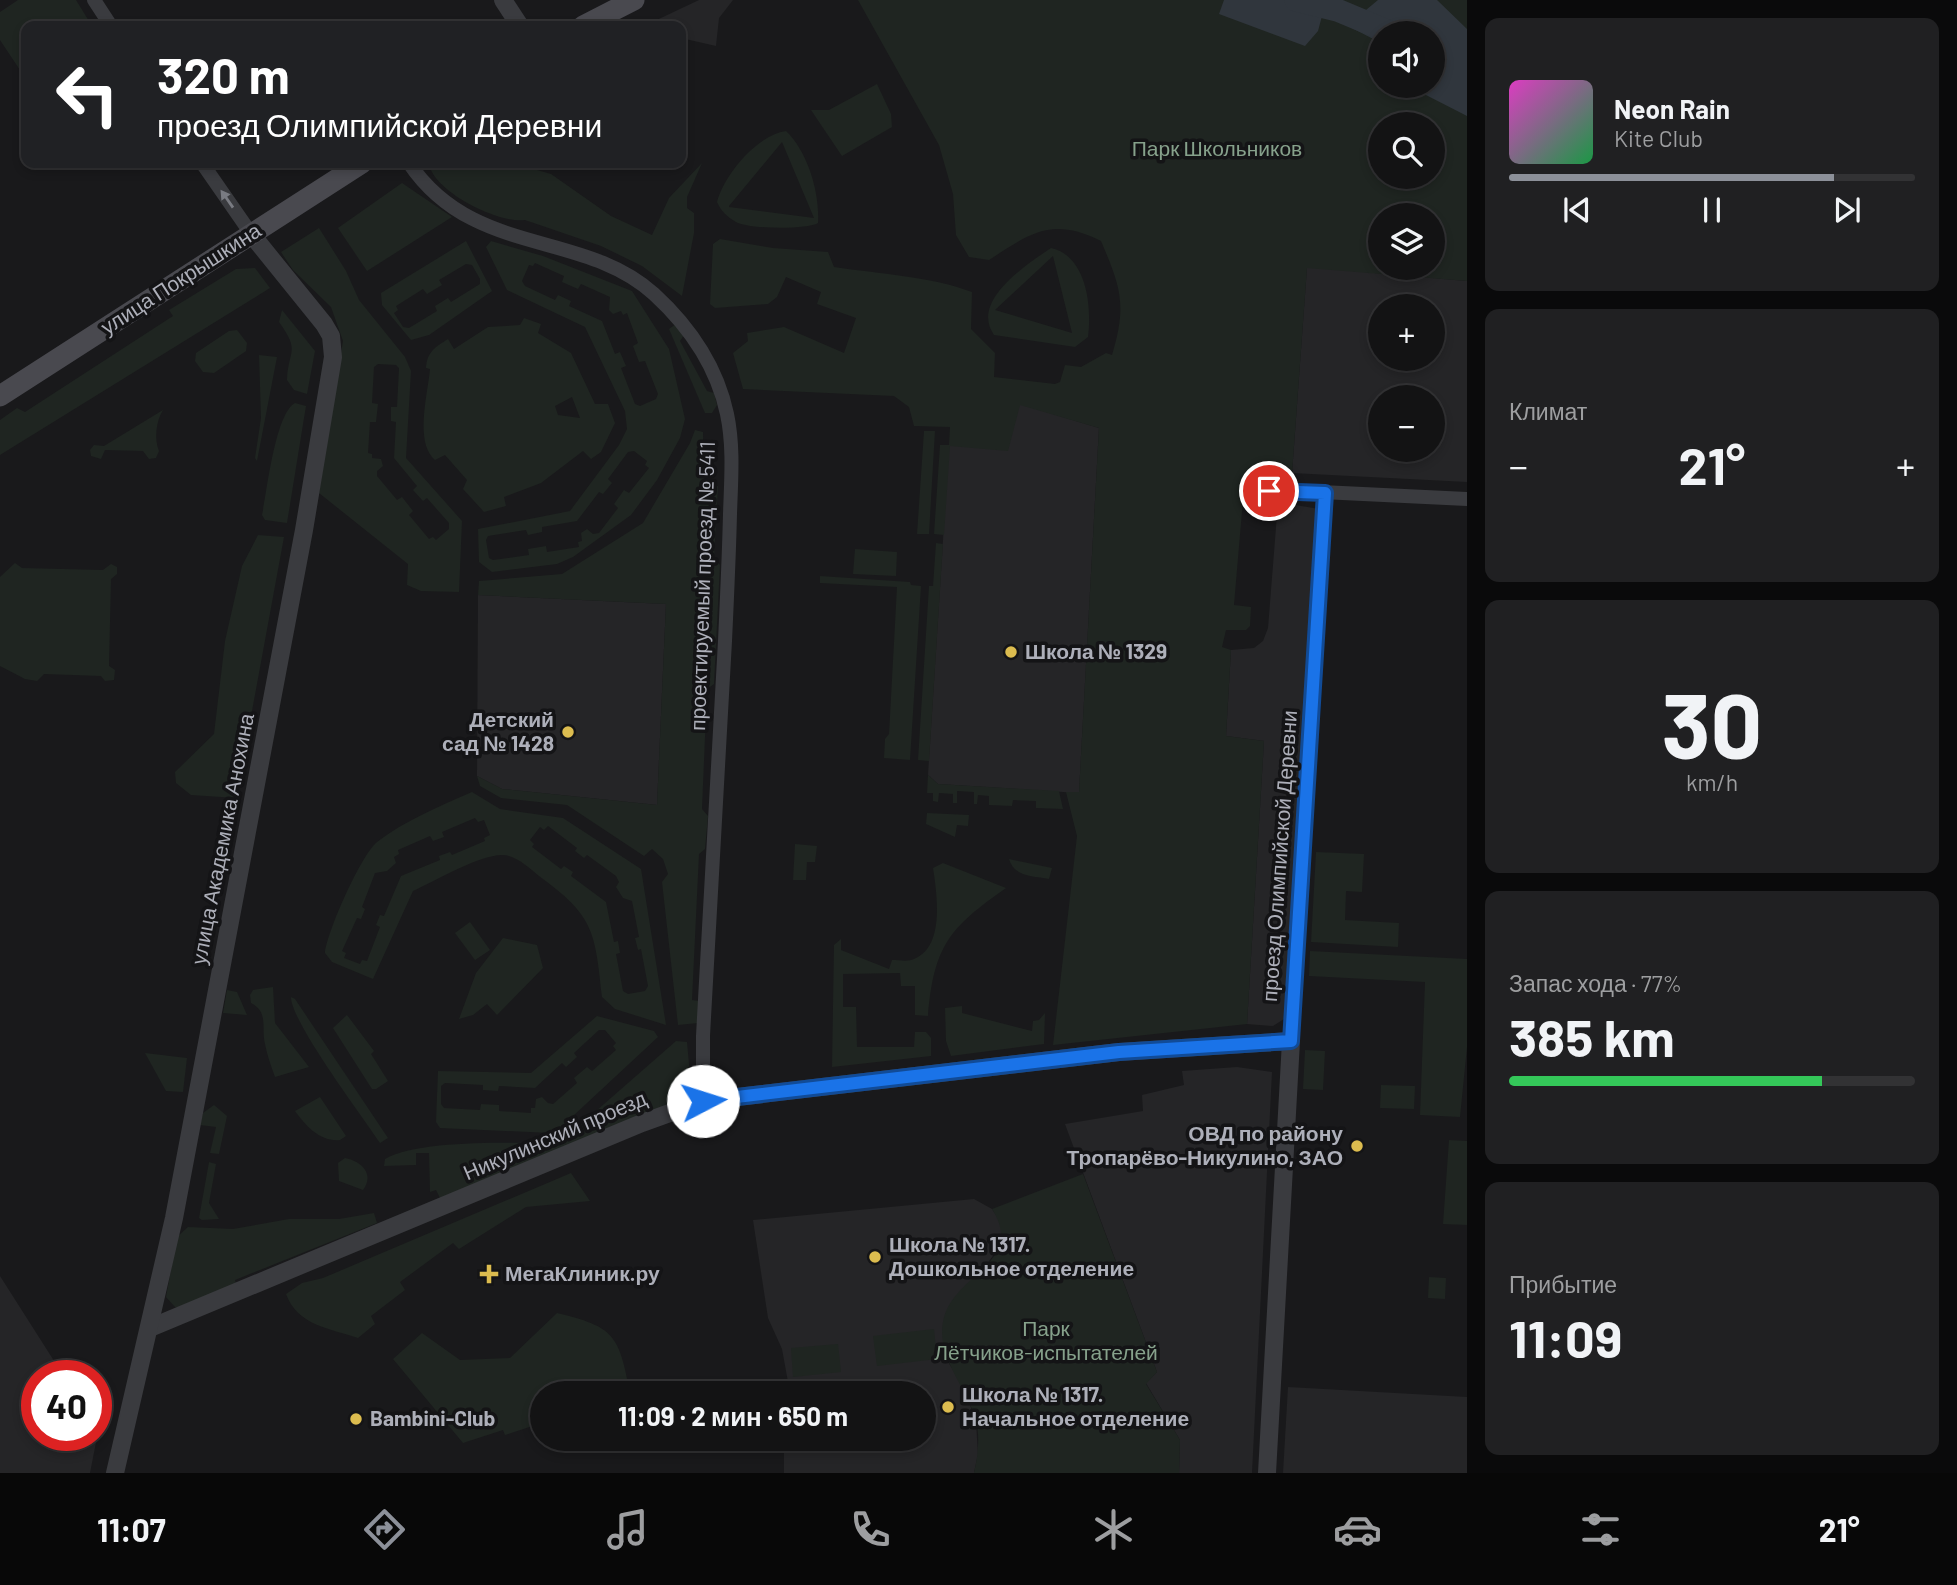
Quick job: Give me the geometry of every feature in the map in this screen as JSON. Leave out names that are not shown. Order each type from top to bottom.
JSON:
[{"type":"main road","points":[[593,21],[634,0]]},
{"type":"main road","name":"улица Покрышкина","points":[[0,396],[354,168]]},
{"type":"street","points":[[94,0],[108,21]]},
{"type":"street","points":[[503,0],[517,21]]},
{"type":"street","points":[[205,168],[252,235]]},
{"type":"street","name":"проектируемый проезд № 5411","points":[[412,168],[435,194],[477,222],[608,266],[640,283],[667,306],[690,333],[719,384],[727,415],[732,457],[728,584],[703,1036],[703,1101]]},
{"type":"street","name":"улица Академика Анохина","points":[[115,1473],[150,1328],[299,557],[333,357],[331,336],[324,324],[252,235]]},
{"type":"street","points":[[1254,500],[1259,495],[1275,490],[1467,499]]},
{"type":"street","name":"проезд Олимпийской Деревни","points":[[1267,1473],[1325,493]]},
{"type":"street","name":"Никулинский проезд","points":[[150,1328],[642,1123],[703,1101],[1119,1052],[1291,1041]]},
{"type":"shaded area","points":[[699,0],[733,0],[719,18],[716,46],[686,39],[686,21],[655,21]]},
{"type":"shaded area","points":[[1224,0],[1340,1],[1333,19],[1322,16],[1318,31],[1305,46],[1219,14]]},
{"type":"shaded area","points":[[1378,0],[1437,0],[1467,29],[1467,116],[1432,98],[1445,98],[1445,21],[1368,21],[1368,36],[1352,28],[1360,8],[1366,10]]},
{"type":"shaded area","points":[[1307,267],[1368,272],[1368,280],[1467,281],[1467,482],[1292,473]]},
{"type":"shaded area","name":"Школа № 1329","points":[[1020,404],[1099,428],[1079,793],[938,784],[928,775],[949,446]]},
{"type":"shaded area","points":[[1278,502],[1319,509],[1287,1010],[1284,1019],[1273,1026],[1247,1024],[1264,741],[1226,736],[1231,650],[1254,648],[1263,641],[1268,628]]},
{"type":"shaded area","name":"Детский сад № 1428","points":[[478,595],[666,604],[657,805],[502,789],[477,776]]},
{"type":"shaded area","points":[[1237,1067],[1272,1072],[1252,1473],[1179,1473],[1180,1440],[1146,1383],[1157,1372],[1065,1124],[1143,1111],[1142,1095],[1184,1085],[1182,1071]]},
{"type":"shaded area","name":"Школа № 1317. Дошкольное отделение","points":[[974,1199],[992,1209],[1002,1224],[1003,1242],[981,1272],[957,1295],[945,1315],[948,1362],[963,1385],[976,1422],[978,1454],[974,1473],[784,1473],[784,1451],[936,1451],[936,1381],[788,1381],[782,1349],[768,1318],[753,1220]]},
{"type":"shaded area","points":[[0,1276],[53,1360],[21,1360],[21,1451],[94,1451],[90,1473],[0,1473]]},
{"type":"shaded area","points":[[1288,1387],[1467,1397],[1467,1473],[1283,1473]]},
{"type":"green space","points":[[18,0],[76,0],[89,21],[21,21],[21,72],[0,40],[0,12]]},
{"type":"green space","name":"Парк Школьников","points":[[858,0],[1467,0],[1467,281],[1445,279],[1445,203],[1368,203],[1368,273],[1307,268],[1292,473],[1254,478],[1244,488],[1234,605],[1251,607],[1250,626],[1246,630],[1226,630],[1222,647],[1231,650],[1226,736],[1264,741],[1247,1024],[1053,1045],[1077,836],[1066,792],[1079,792],[1099,428],[1020,405],[1008,451],[950,446],[944,535],[934,534],[940,445],[949,445],[950,427],[914,426],[909,407],[894,396],[743,389],[733,353],[748,341],[747,333],[784,327],[844,353],[856,318],[817,304],[821,292],[786,277],[777,297],[768,304],[715,308],[710,304],[713,244],[720,239],[773,248],[828,252],[834,267],[922,279],[972,292],[971,329],[995,353],[994,377],[1055,384],[1060,382],[1065,365],[1081,367],[1106,353],[1112,355],[1117,338],[1120,297],[1101,241],[1069,230],[1055,229],[1030,235],[989,260],[969,257],[956,235],[953,194],[939,145]]},
{"type":"green space","points":[[877,84],[891,114],[892,127],[842,156],[811,110],[829,110]]},
{"type":"green space","points":[[786,131],[801,150],[815,186],[818,223],[790,228],[742,224],[727,216],[717,202],[727,180],[743,158],[775,134]],"holes":[[[782,142],[814,218],[729,207],[729,206]]]},
{"type":"green space","points":[[702,163],[687,197],[687,208],[694,213],[694,233],[682,296],[642,266],[601,246],[525,220],[499,217],[468,204],[433,174],[431,168],[530,168],[551,174],[611,216],[652,235],[669,198]]},
{"type":"green space","points":[[402,183],[452,217],[367,271],[338,228]]},
{"type":"green space","points":[[319,228],[346,271],[359,300],[405,357],[411,371],[406,458],[462,521],[459,592],[421,591],[407,585],[408,564],[319,493],[343,341],[331,307],[293,270],[281,252]],"holes":[[[378,364],[396,365],[399,368],[397,407],[391,407],[391,421],[396,422],[394,458],[417,486],[413,490],[423,501],[427,498],[449,523],[449,529],[436,540],[433,537],[429,539],[409,515],[413,511],[402,497],[397,500],[377,476],[377,471],[383,466],[381,459],[372,458],[372,454],[368,453],[370,422],[376,422],[378,404],[372,403],[374,367]]]},
{"type":"green space","points":[[466,241],[492,291],[429,335],[411,340],[382,305],[381,293]],"holes":[[[466,264],[472,265],[480,284],[451,302],[448,298],[435,306],[437,311],[409,328],[403,327],[394,313],[398,310],[396,306],[423,289],[427,294],[442,285],[439,280]]]},
{"type":"green space","points":[[491,241],[543,256],[632,291],[669,349],[685,419],[680,438],[657,480],[631,515],[573,557],[557,564],[492,572],[479,562],[478,529],[570,511],[619,445],[627,429],[625,411],[585,327],[507,290],[486,247]],"holes":[[[535,263],[564,276],[562,282],[578,289],[581,284],[610,297],[609,310],[613,314],[621,311],[623,315],[627,313],[638,343],[633,346],[639,362],[645,361],[658,394],[656,399],[640,406],[635,404],[621,368],[626,366],[620,352],[615,354],[602,321],[569,306],[571,301],[558,295],[555,300],[525,286],[522,281],[529,265],[533,266]],[[634,451],[647,461],[645,465],[649,468],[629,493],[624,490],[614,504],[618,508],[599,533],[593,534],[587,529],[581,533],[582,541],[578,542],[579,547],[547,552],[546,546],[528,549],[529,555],[493,560],[489,558],[486,540],[488,536],[526,530],[528,535],[542,532],[542,527],[577,521],[599,492],[603,494],[612,483],[608,479],[628,452]]]},
{"type":"green space","points":[[1051,248],[1073,261],[1080,272],[1088,298],[1088,337],[1075,347],[994,335],[989,322],[989,309],[995,297],[1016,274]],"holes":[[[1053,256],[1072,333],[995,310]]]},
{"type":"green space","points":[[255,268],[270,288],[0,455],[0,420],[17,408],[25,412],[173,316],[169,310],[236,269]]},
{"type":"green space","points":[[282,310],[315,351],[307,394],[294,390],[287,380],[292,351],[290,340],[279,322]]},
{"type":"green space","points":[[524,318],[541,324],[538,333],[571,353],[595,404],[608,404],[615,423],[601,452],[591,459],[583,451],[541,483],[504,497],[506,506],[484,512],[463,489],[467,480],[445,455],[435,460],[425,442],[424,417],[430,369],[426,368],[427,362],[433,351],[448,339],[454,349],[488,327],[520,325]],"holes":[[[572,397],[580,418],[558,415],[555,406]]]},
{"type":"green space","points":[[676,324],[684,335],[680,341],[707,391],[714,393],[717,405],[712,413],[705,413],[669,329]]},
{"type":"green space","points":[[237,330],[247,343],[246,351],[214,373],[203,372],[195,361],[196,353],[229,331]]},
{"type":"green space","points":[[259,355],[277,357],[257,461],[255,458],[261,418]]},
{"type":"green space","points":[[295,403],[306,406],[287,523],[265,520],[262,515],[277,437],[288,410]]},
{"type":"green space","points":[[163,410],[156,430],[159,451],[156,458],[149,459],[143,451],[105,450],[101,459],[91,456],[90,450],[94,445],[104,446]]},
{"type":"green space","points":[[695,430],[703,432],[704,483],[718,486],[714,558],[720,565],[714,684],[707,689],[702,809],[708,816],[705,849],[699,854],[692,1000],[699,1001],[698,1023],[678,1025],[662,882],[668,874],[663,859],[652,849],[644,856],[567,805],[501,798],[480,786],[477,776],[502,789],[657,805],[666,604],[478,595],[479,581],[562,574],[643,523]]},
{"type":"green space","points":[[924,431],[935,431],[929,534],[917,534]]},
{"type":"green space","points":[[258,535],[284,537],[236,798],[191,795],[176,783],[175,772],[214,734],[225,641],[242,566]]},
{"type":"green space","points":[[936,543],[943,544],[929,761],[918,760],[929,586],[933,586]]},
{"type":"green space","points":[[855,549],[897,552],[896,576],[853,574]]},
{"type":"green space","points":[[15,563],[22,568],[103,570],[111,564],[117,567],[117,574],[111,579],[109,666],[115,670],[114,680],[105,681],[101,676],[44,674],[37,681],[25,679],[0,666],[0,577]]},
{"type":"green space","points":[[820,576],[910,582],[911,585],[921,586],[910,760],[884,758],[885,739],[889,734],[897,587],[820,583]]},
{"type":"green space","points":[[928,775],[938,784],[1059,791],[1063,809],[1036,808],[1036,801],[1013,800],[1012,806],[989,805],[989,796],[978,795],[977,804],[974,804],[974,792],[957,791],[957,803],[953,803],[953,794],[939,793],[938,802],[933,801],[933,793],[927,793]]},
{"type":"green space","points":[[472,792],[500,809],[563,818],[641,869],[666,1025],[615,1009],[602,997],[593,940],[581,914],[571,902],[522,862],[502,855],[481,859],[413,891],[373,979],[332,962],[325,953],[327,943],[346,894],[370,850],[399,827]],"holes":[[[475,818],[478,822],[484,820],[490,835],[484,838],[485,841],[452,855],[450,852],[439,856],[440,860],[401,876],[384,916],[380,915],[376,925],[380,927],[367,961],[362,960],[360,964],[344,958],[346,953],[342,951],[357,918],[361,919],[365,909],[362,907],[375,873],[387,871],[396,863],[394,857],[399,854],[398,850],[430,836],[433,841],[444,837],[442,832]],[[548,826],[577,848],[575,851],[584,858],[587,855],[616,876],[619,882],[616,887],[623,898],[632,901],[639,937],[635,938],[638,950],[641,949],[648,986],[645,991],[628,994],[623,991],[616,954],[620,953],[618,941],[614,942],[606,902],[571,876],[573,872],[564,866],[561,869],[532,847],[534,844],[530,840],[540,827],[544,830]]]},
{"type":"green space","points":[[927,813],[969,815],[968,826],[957,825],[955,837],[926,824]]},
{"type":"green space","points":[[795,844],[817,846],[815,862],[807,862],[806,880],[793,880]]},
{"type":"green space","points":[[1316,852],[1364,854],[1362,892],[1346,891],[1345,920],[1399,923],[1398,947],[1311,942]]},
{"type":"green space","points":[[1009,859],[1052,868],[1049,879],[1020,872],[1011,865]]},
{"type":"green space","points":[[943,863],[1006,888],[971,915],[948,941],[935,972],[928,1016],[915,1015],[915,986],[901,986],[900,973],[843,974],[843,1007],[856,1007],[857,1047],[914,1047],[915,1032],[926,1032],[931,1038],[931,1056],[832,1067],[834,945],[841,939],[841,950],[889,969],[892,960],[912,960],[924,953],[931,943],[937,919],[933,868]]},
{"type":"green space","points":[[470,922],[490,950],[475,960],[455,933]]},
{"type":"green space","points":[[503,938],[537,945],[543,968],[497,1015],[487,1004],[473,1015],[459,1019],[476,973]]},
{"type":"green space","points":[[1310,951],[1467,959],[1467,1047],[1460,1117],[1420,1115],[1425,982],[1309,976]]},
{"type":"green space","points":[[273,987],[275,1023],[309,1067],[275,1077],[266,1048],[262,1016],[251,1003],[250,995],[253,990]]},
{"type":"green space","points":[[227,990],[237,992],[247,1015],[223,1013]]},
{"type":"green space","points":[[291,997],[295,999],[388,1138],[380,1143],[344,1092],[303,1027]]},
{"type":"green space","points":[[962,1006],[962,1013],[1032,1031],[1033,1021],[1039,1020],[1045,1013],[1044,1044],[951,1056],[946,1041],[945,1008]]},
{"type":"green space","points":[[347,1015],[374,1051],[371,1054],[388,1081],[376,1089],[372,1089],[333,1028]]},
{"type":"green space","points":[[597,1016],[654,1031],[658,1037],[558,1130],[551,1133],[440,1128],[436,1122],[438,1071],[531,1073]],"holes":[[[599,1030],[605,1030],[616,1043],[613,1046],[616,1050],[592,1071],[587,1067],[574,1078],[577,1083],[553,1104],[542,1097],[536,1099],[531,1113],[499,1111],[499,1105],[481,1104],[480,1110],[444,1108],[441,1104],[441,1086],[445,1083],[483,1085],[483,1090],[498,1091],[499,1086],[535,1088],[562,1063],[566,1067],[577,1057],[574,1053]]]},
{"type":"green space","points":[[676,1041],[687,1042],[692,1097],[440,1198],[436,1190],[430,1192],[429,1153],[416,1153],[416,1165],[384,1166],[385,1159],[420,1148],[492,1143],[555,1143],[564,1139]]},
{"type":"green space","points":[[1305,1050],[1325,1051],[1323,1090],[1303,1089]]},
{"type":"green space","points":[[145,1053],[187,1058],[183,1092],[166,1091]]},
{"type":"green space","points":[[1381,1085],[1415,1086],[1414,1109],[1380,1108]]},
{"type":"green space","points":[[320,1097],[346,1136],[340,1140],[320,1136],[295,1111]]},
{"type":"green space","points":[[214,1105],[227,1116],[219,1154],[210,1153],[216,1127],[200,1125],[203,1113]]},
{"type":"green space","points":[[1449,1140],[1467,1141],[1467,1225],[1443,1224]]},
{"type":"green space","points":[[345,1158],[361,1165],[367,1174],[368,1179],[363,1190],[339,1181],[338,1163]]},
{"type":"green space","points":[[209,1162],[216,1164],[209,1203],[219,1219],[202,1220],[199,1218]]},
{"type":"green space","points":[[571,1173],[590,1201],[526,1207],[459,1249],[453,1243],[400,1282],[405,1290],[371,1316],[375,1324],[358,1338],[306,1319],[291,1305],[286,1294],[302,1283],[323,1278]]},
{"type":"green space","name":"Парк Лётчиков-испытателей","points":[[1083,1174],[1157,1372],[1146,1384],[1180,1440],[1179,1473],[974,1473],[978,1446],[976,1420],[946,1355],[942,1328],[945,1314],[952,1300],[986,1266],[1001,1242],[1000,1227],[992,1209]]},
{"type":"green space","points":[[374,1213],[377,1223],[235,1280],[236,1284],[182,1307],[175,1307],[166,1297],[177,1237],[188,1227],[233,1229],[289,1219],[339,1219]]},
{"type":"green space","points":[[1429,1277],[1446,1278],[1445,1299],[1428,1298]]},
{"type":"green space","points":[[557,1313],[591,1323],[611,1336],[622,1358],[627,1381],[530,1381],[530,1427],[505,1435],[503,1430],[463,1443],[393,1359],[422,1333],[460,1360],[510,1358]]},
{"type":"green space","points":[[934,1329],[937,1359],[877,1366],[873,1336]]},
{"type":"green space","points":[[838,1344],[841,1372],[793,1377],[791,1348]]},
{"type":"waterway","points":[[1296,0],[1337,10],[1368,23]]},
{"type":"place","name":"Школа № 1329","points":[[1011,652]]},
{"type":"place","name":"Детский сад № 1428","points":[[568,732]]},
{"type":"place","name":"ОВД по району Тропарёво-Никулино, ЗАО","points":[[1357,1146]]},
{"type":"place","name":"Школа № 1317. Дошкольное отделение","points":[[875,1257]]},
{"type":"place","name":"МегаКлиник.ру","points":[[489,1274]]},
{"type":"place","name":"Школа № 1317. Начальное отделение","points":[[948,1407]]},
{"type":"place","name":"Bambini-Club","points":[[356,1419]]},
{"type":"route","points":[[703,1101],[1119,1052],[1291,1041],[1325,493],[1269,491]]}]
